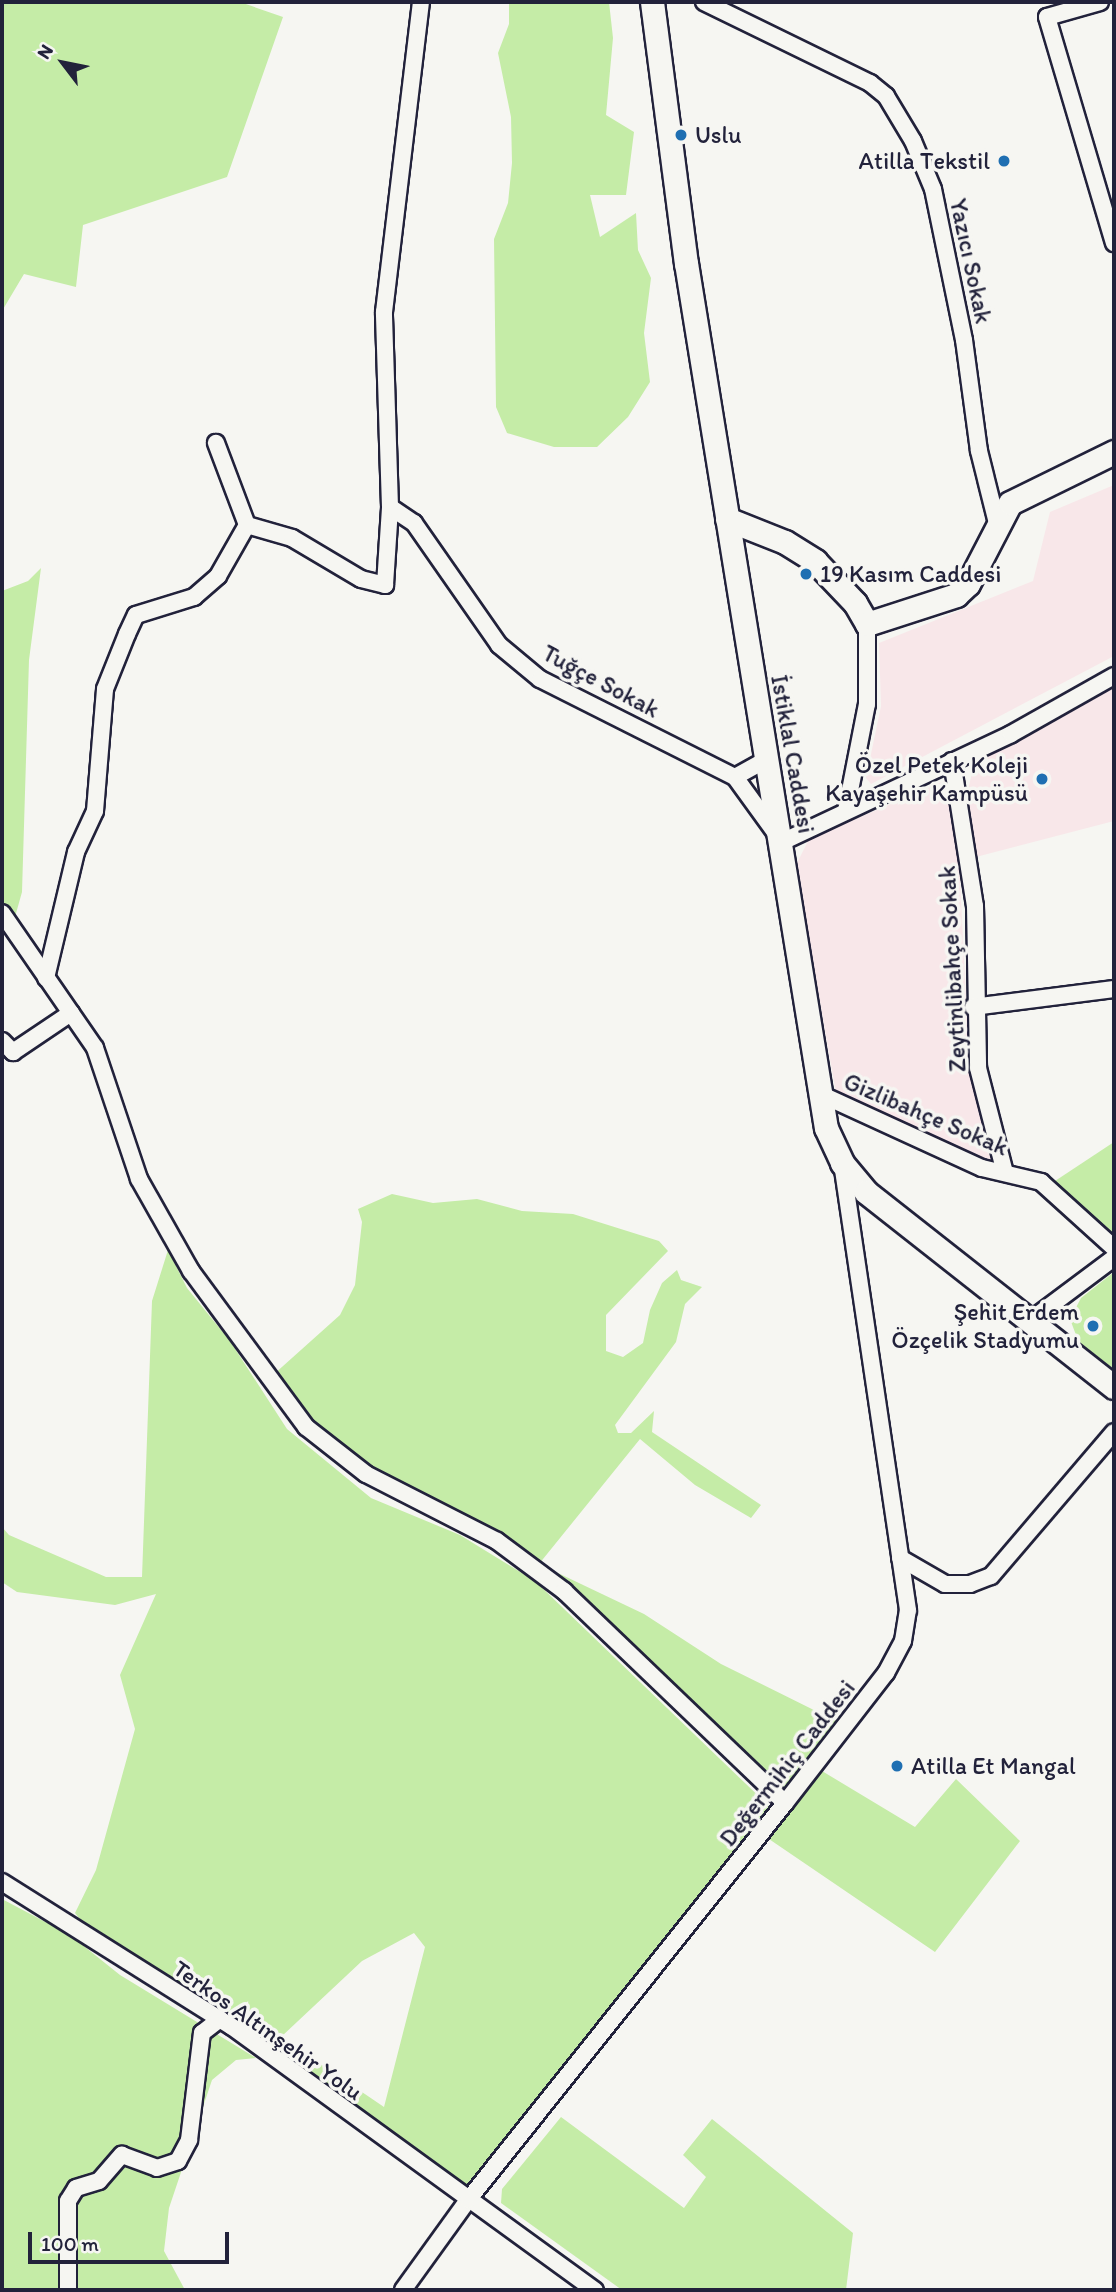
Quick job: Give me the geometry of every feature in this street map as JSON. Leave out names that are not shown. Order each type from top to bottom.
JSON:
[{"type":"main road","name":"İstiklal Caddesi","points":[[652,2],[727,519],[782,842],[818,1093],[842,1163],[866,1192],[1114,1387]]},
{"type":"main road","points":[[727,519],[785,542],[815,561],[853,600],[867,624],[956,595],[982,561],[998,523],[1027,490],[1114,452]]},
{"type":"street","points":[[247,525],[292,538],[361,579],[385,584],[390,507],[384,312],[421,2]]},
{"type":"street","name":"Yazıcı Sokak","points":[[704,2],[870,83],[886,96],[913,141],[933,189],[964,340],[979,451],[998,523]]},
{"type":"street","points":[[1100,2],[1047,17],[1114,243]]},
{"type":"street","points":[[216,443],[247,525]]},
{"type":"street","name":"Tuğçe Sokak","points":[[390,507],[414,523],[499,645],[540,680],[735,777],[782,842]]},
{"type":"street","points":[[46,978],[76,852],[95,811],[105,689],[127,634],[136,615],[194,597],[218,576],[247,525]]},
{"type":"street","points":[[846,811],[867,704],[867,624]]},
{"type":"street","points":[[782,842],[952,761],[1114,676]]},
{"type":"street","points":[[735,777],[767,760]]},
{"type":"street","name":"Zeytinlibahçe Sokak","points":[[952,761],[975,906],[973,1007],[978,1068],[1005,1173]]},
{"type":"street","points":[[2,913],[95,1048],[139,1179],[191,1271],[306,1427],[366,1474],[497,1541],[564,1591],[785,1803]]},
{"type":"street","points":[[973,1007],[1114,989]]},
{"type":"street","points":[[2,1041],[12,1052],[71,1013]]},
{"type":"street","name":"Gizlibahçe Sokak","points":[[818,1093],[982,1168],[1028,1175],[1055,1192],[1114,1248]]},
{"type":"street","name":"Değermihiç Caddesi","points":[[403,2290],[468,2200],[785,1803],[895,1660],[908,1610],[842,1163]]},
{"type":"street","points":[[1031,1320],[1114,1258]]},
{"type":"street","points":[[900,1558],[945,1584],[970,1584],[991,1576],[1114,1432]]},
{"type":"street","name":"Terkos Altınşehir Yolu","points":[[2,1882],[220,2019],[595,2290]]},
{"type":"street","points":[[68,2290],[68,2201],[76,2188],[99,2181],[122,2155],[157,2168],[178,2161],[189,2140],[202,2033],[220,2019]]},
{"type":"shaded area","points":[[1114,485],[1114,656],[871,784],[866,778],[881,706],[879,643],[1033,581],[1050,512]]},
{"type":"shaded area","name":"Özel Petek Koleji Kayaşehir Kampüsü","points":[[1114,686],[1114,821],[972,858],[968,790],[975,760]]},
{"type":"shaded area","points":[[949,779],[955,780],[967,1018],[994,1163],[836,1093],[796,865],[809,839]]},
{"type":"green space","points":[[2,2],[240,2],[283,17],[227,177],[83,225],[76,287],[24,274],[2,311]]},
{"type":"green space","points":[[509,2],[609,2],[613,38],[606,115],[634,132],[626,195],[590,195],[600,237],[636,213],[638,250],[651,278],[644,333],[650,382],[628,417],[597,447],[554,447],[507,433],[496,407],[494,239],[508,203],[512,163],[511,117],[498,53],[509,24]]},
{"type":"green space","points":[[41,568],[29,660],[22,892],[13,924],[2,901],[2,591],[28,581]]},
{"type":"green space","points":[[1114,1142],[1114,1232],[1107,1234],[1055,1181]]},
{"type":"green space","points":[[392,1194],[433,1203],[477,1199],[522,1211],[573,1214],[659,1241],[668,1251],[606,1315],[606,1351],[623,1357],[643,1343],[650,1310],[662,1283],[677,1270],[681,1280],[702,1287],[685,1304],[676,1342],[615,1425],[618,1433],[631,1433],[654,1411],[652,1432],[761,1505],[751,1518],[695,1485],[640,1439],[539,1564],[644,1614],[721,1664],[838,1722],[784,1792],[543,1574],[327,1451],[273,1375],[340,1315],[355,1285],[362,1222],[358,1209]]},
{"type":"green space","points":[[168,1250],[187,1288],[230,1341],[287,1429],[371,1498],[460,1535],[535,1581],[773,1810],[469,2189],[92,1934],[75,1913],[96,1870],[135,1729],[120,1675],[156,1594],[115,1605],[17,1592],[2,1582],[2,1527],[9,1535],[106,1577],[142,1577],[152,1301]],"holes":[[[414,1933],[425,1947],[384,2107],[281,2037],[362,1961]]]},
{"type":"green space","name":"Şehit Erdem Özçelik Stadyumu","points":[[1114,1272],[1114,1369],[1079,1343],[1070,1319],[1081,1298]]},
{"type":"green space","points":[[822,1771],[915,1827],[956,1779],[1020,1841],[935,1952],[766,1837]]},
{"type":"green space","points":[[2,1899],[70,1935],[120,1975],[256,2058],[236,2060],[212,2080],[169,2208],[164,2251],[185,2290],[2,2290]]},
{"type":"green space","points":[[561,2117],[684,2208],[706,2177],[683,2155],[712,2119],[853,2233],[846,2290],[622,2290],[501,2203],[502,2189]]},
{"type":"place","name":"Uslu","points":[[681,135]]},
{"type":"place","name":"Atilla Tekstil","points":[[1004,161]]},
{"type":"place","name":"19 Kasım Caddesi","points":[[806,574]]},
{"type":"place","name":"Özel Petek Koleji Kayaşehir Kampüsü","points":[[1042,779]]},
{"type":"place","name":"Şehit Erdem Özçelik Stadyumu","points":[[1093,1326]]},
{"type":"place","name":"Atilla Et Mangal","points":[[897,1766]]}]
